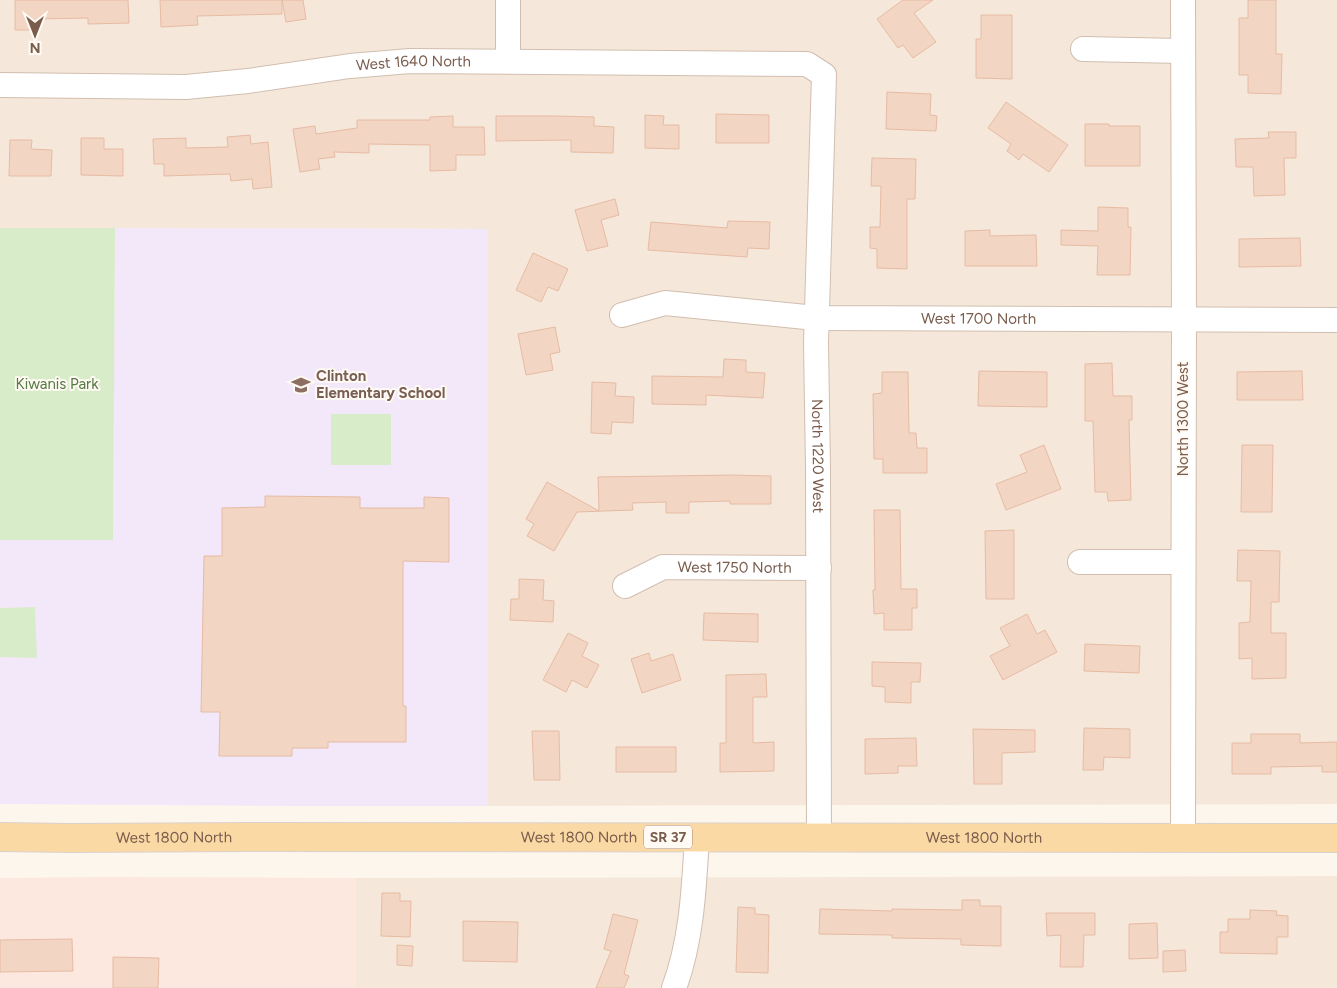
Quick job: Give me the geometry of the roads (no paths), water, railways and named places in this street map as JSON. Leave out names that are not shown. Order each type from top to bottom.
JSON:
[{"type":"main road","name":"West 1800 North","points":[[0,837],[1337,838]]},
{"type":"street","points":[[508,0],[508,61]]},
{"type":"street","name":"North 1300 West","points":[[1183,0],[1183,838]]},
{"type":"street","points":[[1083,49],[1183,51]]},
{"type":"street","name":"West 1640 North","points":[[0,85],[186,87],[248,81],[350,66],[410,61],[807,64],[824,75]]},
{"type":"street","name":"North 1220 West","points":[[819,837],[819,568],[816,318],[824,75]]},
{"type":"street","name":"West 1700 North","points":[[622,315],[665,304],[816,318],[1337,320]]},
{"type":"street","points":[[1080,562],[1183,562]]},
{"type":"street","name":"West 1750 North","points":[[625,586],[663,567],[819,568]]},
{"type":"street","points":[[674,988],[688,934],[697,837]]},
{"type":"place","name":"Clinton Elementary School","points":[[301,385]]},
{"type":"park label","name":"Kiwanis Park","points":[[57,384]]}]
